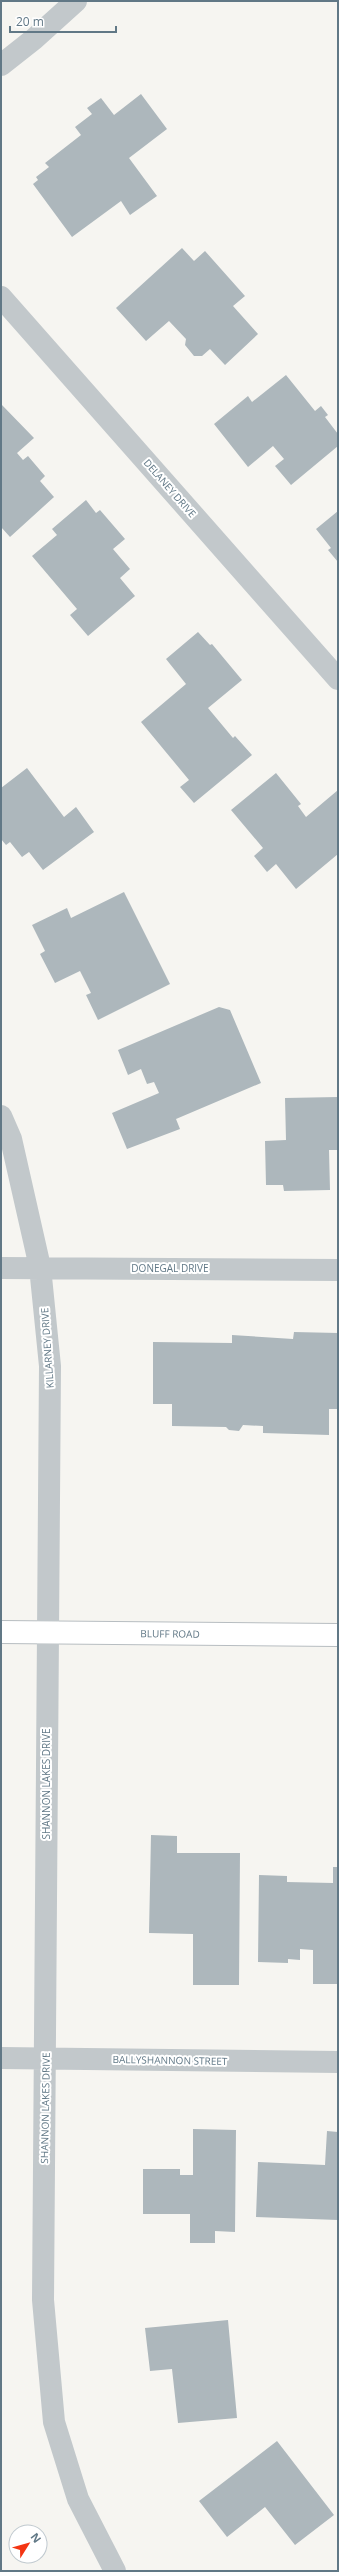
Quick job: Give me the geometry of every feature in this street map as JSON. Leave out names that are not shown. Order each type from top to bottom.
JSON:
[{"type":"main road","name":"BLUFF ROAD","points":[[1,1632],[338,1635]]},
{"type":"street","points":[[1,65],[34,39],[76,1]]},
{"type":"street","name":"DELANEY DRIVE","points":[[1,297],[338,679]]},
{"type":"street","name":"KILLARNEY DRIVE","points":[[1,1116],[11,1140],[40,1268],[50,1366],[46,1632]]},
{"type":"street","name":"DONEGAL DRIVE","points":[[1,1268],[338,1270]]},
{"type":"street","name":"SHANNON LAKES DRIVE","points":[[46,1632],[46,2058],[43,2300],[54,2422],[78,2499],[115,2571]]},
{"type":"street","name":"BALLYSHANNON STREET","points":[[1,2058],[338,2062]]},
{"type":"building","points":[[141,94],[167,129],[129,158],[157,196],[130,215],[121,201],[72,237],[33,184],[38,180],[36,177],[49,167],[45,163],[81,135],[75,127],[92,114],[87,108],[101,98],[114,115]]},
{"type":"building","points":[[182,248],[194,261],[205,251],[245,296],[233,306],[258,334],[225,365],[210,349],[202,356],[194,356],[185,345],[186,339],[169,321],[146,341],[116,308]]},
{"type":"building","points":[[286,375],[315,411],[321,406],[328,415],[325,417],[338,434],[338,446],[291,485],[275,466],[284,459],[273,446],[248,467],[214,424],[248,396],[252,402]]},
{"type":"building","points":[[1,404],[34,438],[17,453],[23,460],[28,456],[45,476],[40,481],[54,497],[10,537],[1,527]]},
{"type":"building","points":[[86,500],[96,513],[100,510],[125,539],[113,549],[130,569],[120,578],[135,596],[88,636],[70,615],[77,609],[32,556],[57,535],[52,529]]},
{"type":"building","points":[[338,511],[338,562],[328,550],[331,548],[316,529]]},
{"type":"building","points":[[198,632],[210,645],[212,644],[242,680],[208,708],[233,738],[235,736],[252,755],[194,803],[180,787],[189,780],[141,722],[186,684],[166,659]]},
{"type":"building","points":[[27,768],[64,817],[76,807],[94,832],[43,870],[29,852],[22,857],[10,842],[6,845],[1,839],[1,788]]},
{"type":"building","points":[[276,773],[301,804],[298,806],[306,817],[338,790],[338,854],[296,889],[276,864],[267,872],[254,856],[263,848],[231,810]]},
{"type":"building","points":[[124,892],[170,984],[98,1020],[86,995],[91,993],[80,971],[55,983],[40,954],[45,951],[32,925],[67,908],[71,918]]},
{"type":"building","points":[[219,1007],[230,1010],[261,1083],[176,1119],[180,1129],[127,1149],[112,1113],[159,1093],[154,1082],[147,1084],[141,1069],[128,1075],[118,1050]]},
{"type":"building","points":[[338,1097],[338,1150],[329,1150],[330,1190],[284,1191],[283,1185],[266,1185],[265,1141],[286,1140],[285,1098]]},
{"type":"building","points":[[294,1332],[338,1333],[338,1409],[329,1409],[329,1435],[263,1433],[263,1426],[243,1425],[239,1431],[229,1430],[226,1427],[172,1426],[172,1404],[153,1404],[153,1342],[232,1343],[232,1335],[293,1339]]},
{"type":"building","points":[[151,1835],[177,1836],[177,1853],[240,1853],[239,1985],[193,1985],[193,1934],[149,1933]]},
{"type":"building","points":[[333,1867],[338,1867],[338,1984],[313,1984],[313,1950],[300,1949],[300,1960],[288,1959],[288,1963],[258,1962],[259,1875],[287,1876],[287,1882],[333,1883]]},
{"type":"building","points":[[193,2129],[236,2130],[235,2232],[215,2231],[215,2243],[190,2243],[190,2214],[143,2214],[143,2169],[180,2169],[180,2175],[193,2175]]},
{"type":"building","points":[[327,2131],[338,2132],[338,2220],[256,2217],[258,2162],[325,2165]]},
{"type":"building","points":[[228,2320],[237,2418],[178,2423],[172,2369],[150,2371],[145,2328]]},
{"type":"building","points":[[277,2441],[334,2515],[295,2545],[265,2507],[227,2537],[199,2501]]}]
